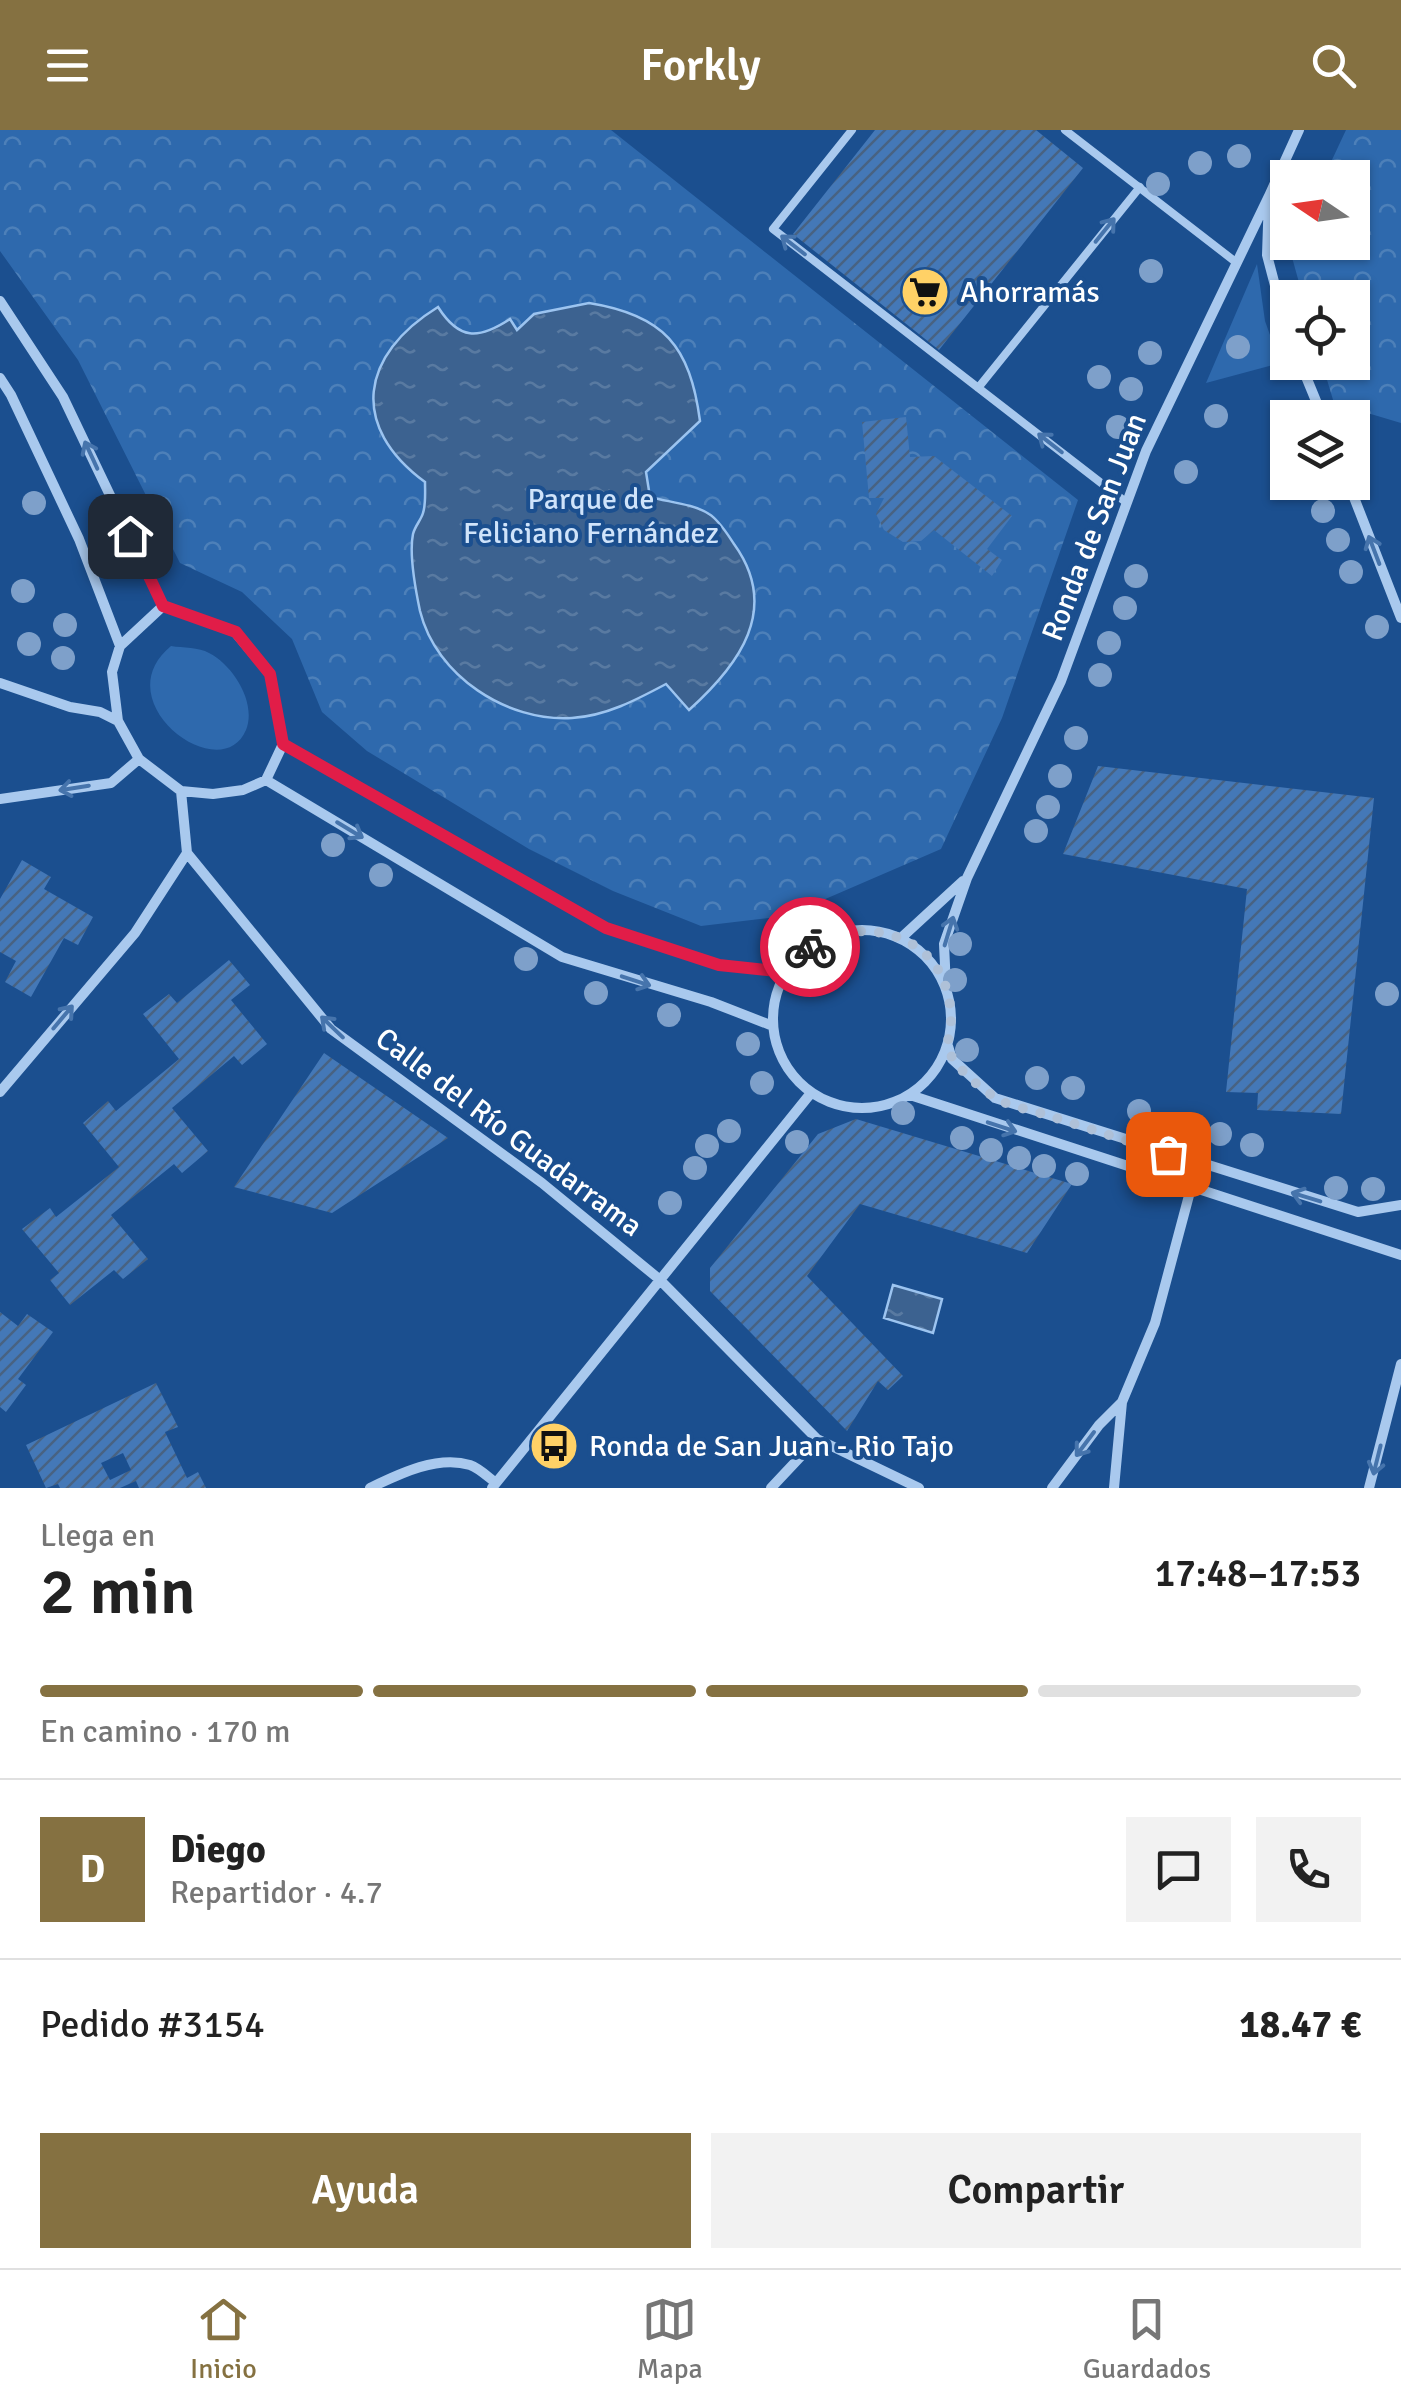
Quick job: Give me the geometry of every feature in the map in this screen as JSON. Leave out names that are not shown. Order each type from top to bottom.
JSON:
[{"type":"street","name":"Ronda de San Juan","points":[[946,987],[944,944],[967,878],[1061,681],[1146,451],[1298,130]]},
{"type":"street","points":[[1269,196],[1267,255],[1274,280]]},
{"type":"street","points":[[0,301],[64,397],[163,606],[236,632],[270,674],[283,744],[266,780],[243,790],[213,794],[181,790],[139,758],[118,721],[112,672],[120,646],[163,606]]},
{"type":"street","points":[[0,378],[79,539],[120,646]]},
{"type":"street","points":[[1355,500],[1401,618]]},
{"type":"street","points":[[0,683],[100,712],[118,721]]},
{"type":"street","points":[[283,744],[606,928],[719,965],[786,972]]},
{"type":"street","points":[[0,799],[110,783],[139,758]]},
{"type":"street","points":[[266,780],[562,957],[711,1002],[773,1026]]},
{"type":"street","points":[[0,1092],[135,934],[186,853],[181,790]]},
{"type":"street","name":"Calle del Río Guadarrama","points":[[186,853],[332,1029],[542,1184],[659,1279],[816,1438],[919,1488]]},
{"type":"street","name":"Ronda de San Juan","points":[[901,938],[967,878]]},
{"type":"street","points":[[850,930],[876,930],[901,938],[936,967],[946,987],[952,1016],[948,1046],[934,1072],[910,1095],[890,1105],[862,1109],[835,1105],[810,1092],[792,1074],[779,1052],[773,1026],[776,998],[786,972],[803,952],[825,938],[850,930]]},
{"type":"street","points":[[948,1046],[952,1058],[995,1098],[1358,1212],[1401,1206]]},
{"type":"street","points":[[370,1488],[396,1475],[438,1463],[472,1465],[494,1486],[810,1092]]},
{"type":"street","points":[[910,1095],[1401,1255]]},
{"type":"street","points":[[1114,1488],[1122,1402],[1155,1324],[1191,1188]]},
{"type":"street","points":[[1369,1488],[1401,1364]]},
{"type":"street","points":[[1052,1488],[1099,1425],[1122,1402]]},
{"type":"street","points":[[771,1488],[816,1438]]},
{"type":"lane","points":[[852,130],[773,230],[1127,503]]},
{"type":"lane","points":[[1065,130],[1237,262]]},
{"type":"lane","points":[[978,388],[1140,188]]},
{"type":"green space","name":"Parque de Feliciano Fernández","points":[[0,130],[611,130],[1078,500],[1002,718],[941,849],[786,916],[701,926],[613,891],[529,849],[367,751],[322,712],[292,639],[242,592],[180,563],[78,360],[0,251]]},
{"type":"green space","points":[[1346,130],[1401,130],[1401,423],[1370,414],[1370,400],[1333,400],[1327,380],[1370,380],[1370,280],[1298,280],[1293,260],[1370,260],[1370,160],[1332,160]]},
{"type":"green space","points":[[1257,264],[1270,335],[1270,366],[1206,383]]},
{"type":"green space","points":[[171,646],[209,653],[226,666],[241,686],[249,719],[246,730],[233,746],[214,750],[193,744],[158,713],[151,691],[154,668]]},
{"type":"water","points":[[589,303],[637,316],[669,338],[680,354],[689,373],[700,421],[646,472],[650,497],[696,508],[713,517],[748,568],[754,591],[754,613],[738,655],[689,710],[666,684],[620,706],[585,717],[547,717],[523,712],[500,703],[458,674],[441,656],[420,611],[412,542],[424,509],[425,482],[384,438],[375,415],[374,392],[392,347],[438,307],[454,326],[479,333],[510,319],[517,330],[534,314]]},
{"type":"water","points":[[893,1285],[942,1299],[933,1333],[884,1318]]},
{"type":"building","name":"Ahorramás","points":[[875,130],[1036,130],[1083,168],[939,350],[793,234]]},
{"type":"building","points":[[906,417],[910,457],[934,456],[1012,516],[987,549],[1002,560],[992,576],[934,530],[921,541],[903,542],[884,530],[876,514],[884,498],[869,498],[862,422]]},
{"type":"building","points":[[1098,766],[1374,798],[1341,1114],[1257,1110],[1258,1093],[1226,1092],[1247,889],[1063,854]]},
{"type":"building","points":[[22,860],[51,877],[44,889],[93,917],[78,945],[64,938],[31,997],[5,982],[16,961],[0,952],[0,899]]},
{"type":"building","points":[[229,960],[250,985],[231,1000],[267,1044],[242,1065],[234,1056],[172,1108],[208,1151],[182,1173],[174,1164],[111,1215],[148,1259],[123,1279],[114,1270],[70,1305],[50,1280],[59,1273],[22,1229],[50,1208],[56,1217],[119,1167],[83,1123],[108,1101],[116,1111],[179,1059],[143,1014],[169,994],[177,1003]]},
{"type":"building","points":[[324,1053],[448,1138],[332,1213],[234,1187]]},
{"type":"building","points":[[856,1119],[1072,1184],[1027,1253],[860,1204],[807,1276],[903,1376],[888,1390],[878,1381],[847,1431],[710,1291],[710,1268],[818,1134]]},
{"type":"building","points":[[0,1312],[18,1326],[27,1314],[53,1332],[18,1379],[26,1385],[6,1412],[0,1407]]},
{"type":"building","points":[[156,1383],[178,1427],[165,1432],[187,1478],[198,1472],[206,1488],[139,1488],[136,1481],[120,1488],[60,1488],[58,1484],[46,1488],[26,1445]],"holes":[[[123,1453],[131,1470],[110,1480],[101,1463]]]},
{"type":"way so far","points":[[810,947],[850,930],[876,930],[901,938],[936,967],[946,987],[952,1016],[948,1046],[952,1058],[995,1098],[1168,1154]]},
{"type":"place","name":"Ahorramás","points":[[925,292]]},
{"type":"place","name":"Ronda de San Juan - Rio Tajo","points":[[554,1446]]},
{"type":"route","points":[[130,536],[163,606],[236,632],[270,674],[283,744],[606,928],[719,965],[786,972],[810,947]]}]
